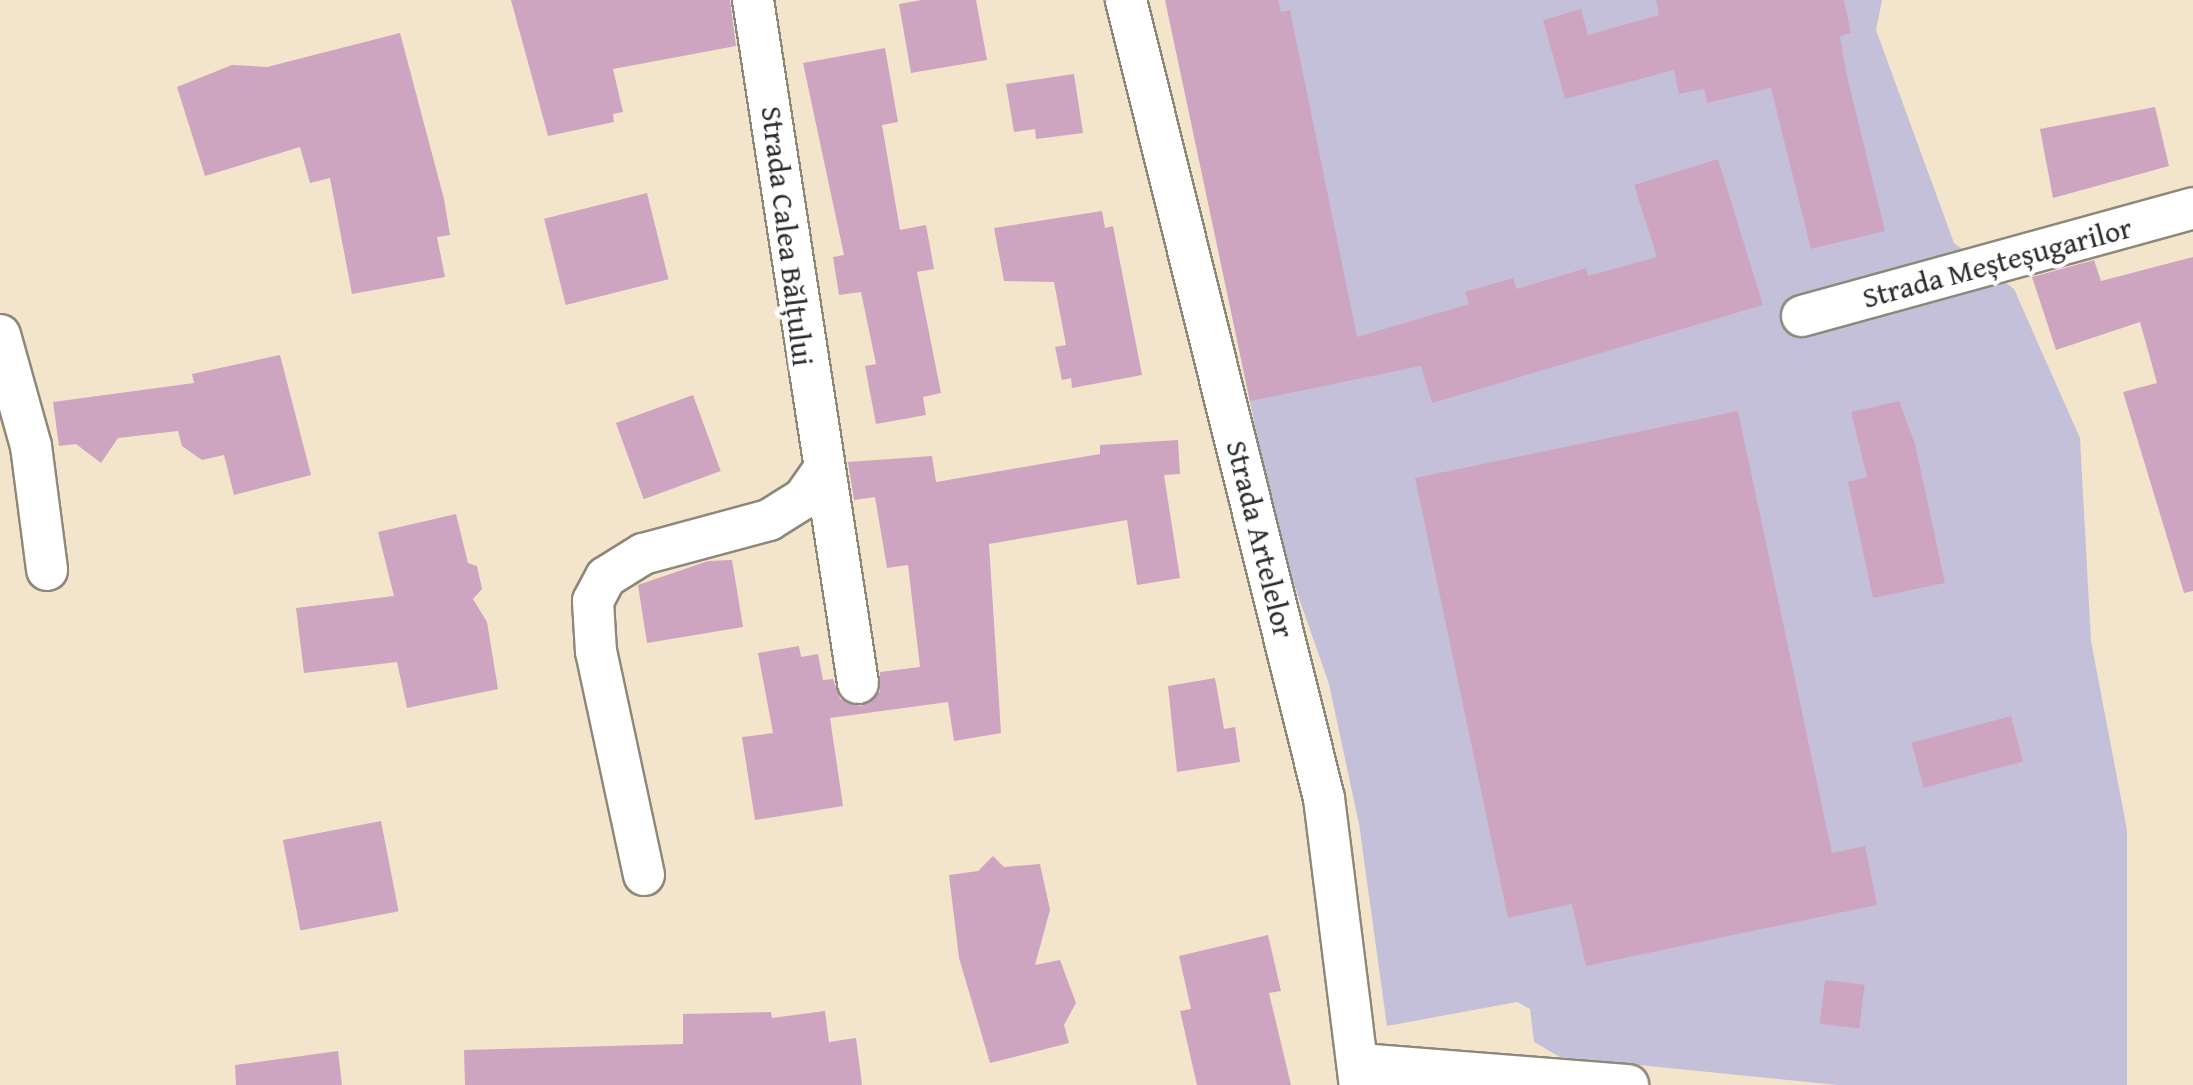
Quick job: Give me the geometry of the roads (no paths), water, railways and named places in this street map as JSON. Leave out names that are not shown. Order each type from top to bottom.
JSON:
[{"type":"street","name":"Strada Calea Bălțului","points":[[753,0],[822,472],[858,683]]},
{"type":"street","name":"Strada Artelelor","points":[[1126,0],[1324,798],[1361,1074]]},
{"type":"street","name":"Strada Meșteșugarilor","points":[[1802,316],[2193,208]]},
{"type":"street","points":[[0,335],[31,446],[47,570]]},
{"type":"street","points":[[644,875],[596,652],[593,601],[606,577],[643,554],[770,520],[803,499],[822,472]]},
{"type":"street","points":[[1361,1074],[1628,1085]]}]
